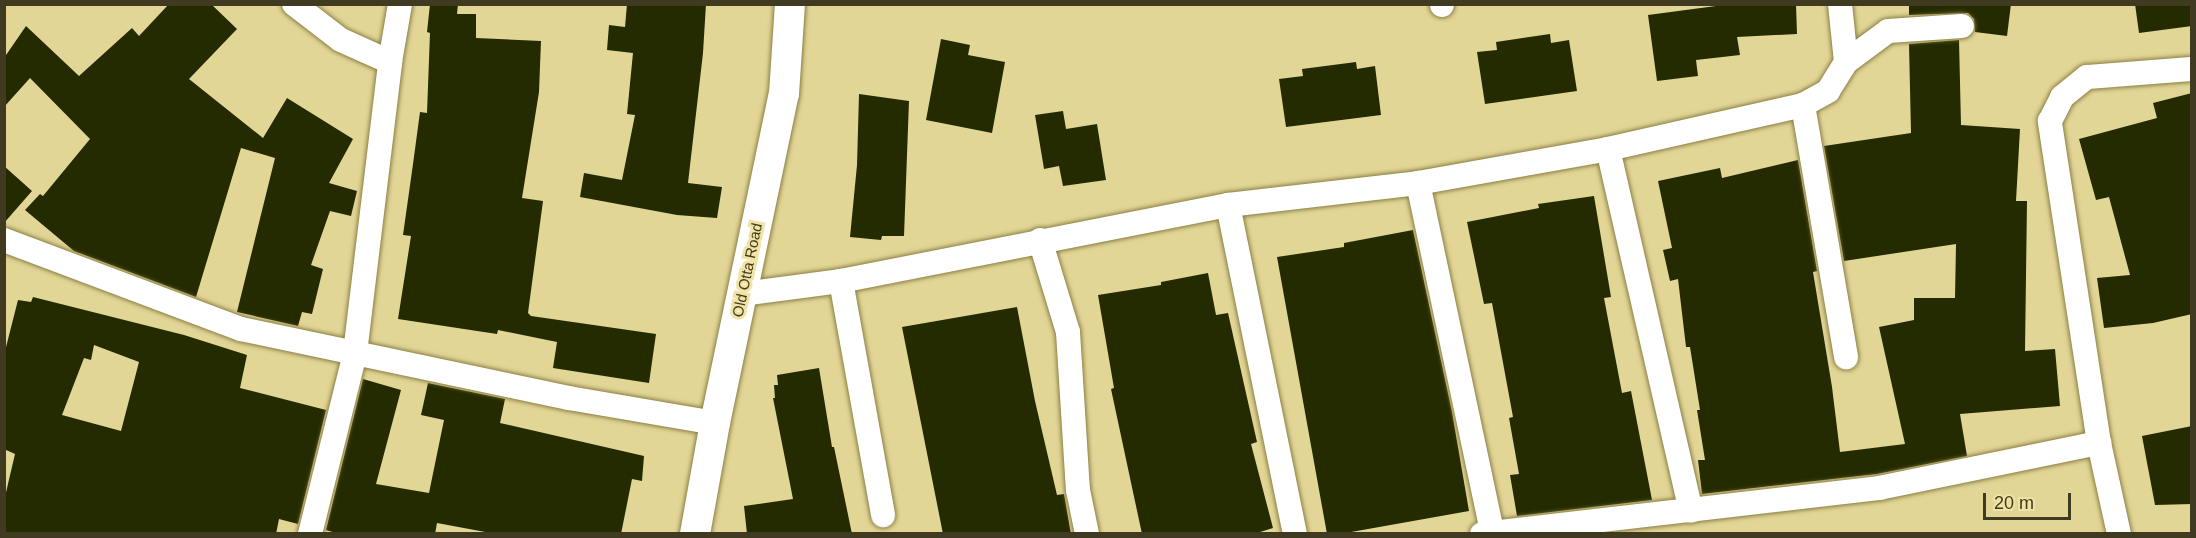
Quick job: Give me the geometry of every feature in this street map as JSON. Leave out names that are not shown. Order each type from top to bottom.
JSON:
[{"type":"street","points":[[294,4],[341,40],[390,62]]},
{"type":"street","points":[[310,534],[355,353],[390,62],[400,4]]},
{"type":"street","name":"Old Otta Road","points":[[695,534],[715,423],[784,94],[790,4]]},
{"type":"street","points":[[1840,4],[1846,62]]},
{"type":"street","points":[[742,294],[841,281],[1040,240],[1228,205],[1418,183],[1608,149],[1803,105],[1828,92],[1846,62],[1888,31],[1962,26]]},
{"type":"street","points":[[2119,534],[2099,443],[2050,121],[2061,97],[2087,77],[2192,69]]},
{"type":"street","points":[[1803,105],[1846,357]]},
{"type":"street","points":[[1608,149],[1691,511]]},
{"type":"street","points":[[1418,183],[1487,533],[1879,488],[2099,443]]},
{"type":"street","points":[[1228,205],[1294,534]]},
{"type":"street","points":[[4,240],[241,329],[569,398],[715,423]]},
{"type":"street","points":[[1040,240],[1068,332],[1078,490],[1088,534]]},
{"type":"street","points":[[841,281],[883,515]]},
{"type":"building","points":[[169,4],[211,4],[237,29],[189,79],[263,138],[287,98],[353,139],[329,183],[357,191],[351,216],[330,211],[311,265],[323,269],[312,314],[302,312],[298,326],[237,312],[275,158],[241,148],[196,297],[74,251],[25,210],[40,194],[43,196],[90,139],[30,78],[4,107],[4,58],[26,26],[79,76],[132,28],[139,36]]},
{"type":"building","points":[[430,4],[458,4],[457,14],[476,14],[476,38],[541,41],[539,92],[522,198],[543,201],[528,313],[531,316],[656,334],[649,383],[553,368],[557,342],[498,330],[497,334],[398,319],[411,236],[403,235],[420,112],[427,113],[430,33],[427,32]]},
{"type":"building","points":[[627,4],[706,4],[703,53],[688,183],[722,187],[717,218],[677,215],[580,197],[584,173],[622,180],[635,115],[627,114],[633,53],[607,50],[609,25],[625,27]]},
{"type":"building","points":[[1731,4],[1796,4],[1797,34],[1737,37],[1740,55],[1696,60],[1698,76],[1657,81],[1648,15]]},
{"type":"building","points":[[1909,4],[2011,4],[2007,36],[1975,32],[1974,19],[1968,13],[1909,15]]},
{"type":"building","points":[[2135,4],[2192,4],[2192,26],[2139,33]]},
{"type":"building","points":[[1550,34],[1551,43],[1569,40],[1577,91],[1485,104],[1477,52],[1497,50],[1496,42]]},
{"type":"building","points":[[941,39],[970,45],[968,55],[1005,62],[992,133],[926,120]]},
{"type":"building","points":[[1959,40],[1961,125],[2020,129],[2016,201],[2027,201],[2025,351],[2055,349],[2060,406],[1960,414],[1967,456],[1877,474],[1702,494],[1698,460],[1705,460],[1697,410],[1700,410],[1690,347],[1686,347],[1678,279],[1670,281],[1663,250],[1672,248],[1658,181],[1720,168],[1722,178],[1798,160],[1817,271],[1813,272],[1840,452],[1905,444],[1879,327],[1914,320],[1914,298],[1955,298],[1956,244],[1844,261],[1824,146],[1911,133],[1909,44]]},
{"type":"building","points":[[1356,62],[1357,69],[1375,66],[1381,115],[1286,127],[1279,79],[1303,76],[1302,69]]},
{"type":"building","points":[[2192,93],[2192,314],[2153,323],[2104,328],[2097,278],[2130,275],[2109,197],[2096,200],[2079,139],[2157,118],[2153,103]]},
{"type":"building","points":[[859,94],[909,101],[904,236],[882,236],[881,240],[850,237],[857,165]]},
{"type":"building","points":[[1063,111],[1066,129],[1097,124],[1106,180],[1063,186],[1059,166],[1044,169],[1035,115]]},
{"type":"building","points":[[4,166],[32,191],[4,223]]},
{"type":"building","points":[[1594,196],[1611,297],[1604,298],[1622,393],[1631,391],[1652,500],[1517,516],[1510,475],[1519,474],[1509,418],[1513,417],[1492,303],[1484,304],[1467,222],[1539,208],[1538,204]]},
{"type":"building","points":[[1413,230],[1452,412],[1469,511],[1340,534],[1327,534],[1277,257],[1344,247],[1344,243]]},
{"type":"building","points":[[1208,273],[1216,315],[1228,313],[1257,442],[1251,444],[1273,528],[1254,534],[1142,534],[1111,389],[1114,388],[1098,295],[1161,285],[1161,282]]},
{"type":"building","points":[[33,297],[184,335],[247,355],[240,388],[326,410],[298,524],[279,519],[276,534],[4,534],[4,501],[15,454],[4,449],[4,355],[18,300],[31,302]],"holes":[[[94,345],[139,362],[121,431],[62,415],[84,358],[91,360]]]},
{"type":"building","points":[[1017,307],[1035,401],[1057,495],[1064,494],[1071,534],[943,534],[902,327]]},
{"type":"building","points":[[819,368],[832,447],[834,447],[852,534],[747,534],[744,506],[793,499],[773,398],[775,398],[774,385],[778,385],[777,375]]},
{"type":"building","points":[[363,379],[401,390],[376,484],[429,493],[444,420],[421,415],[428,383],[505,399],[500,423],[644,456],[642,481],[632,479],[621,534],[496,534],[437,523],[435,534],[339,534],[326,530]]},
{"type":"building","points":[[2192,426],[2192,504],[2155,505],[2142,436]]}]
